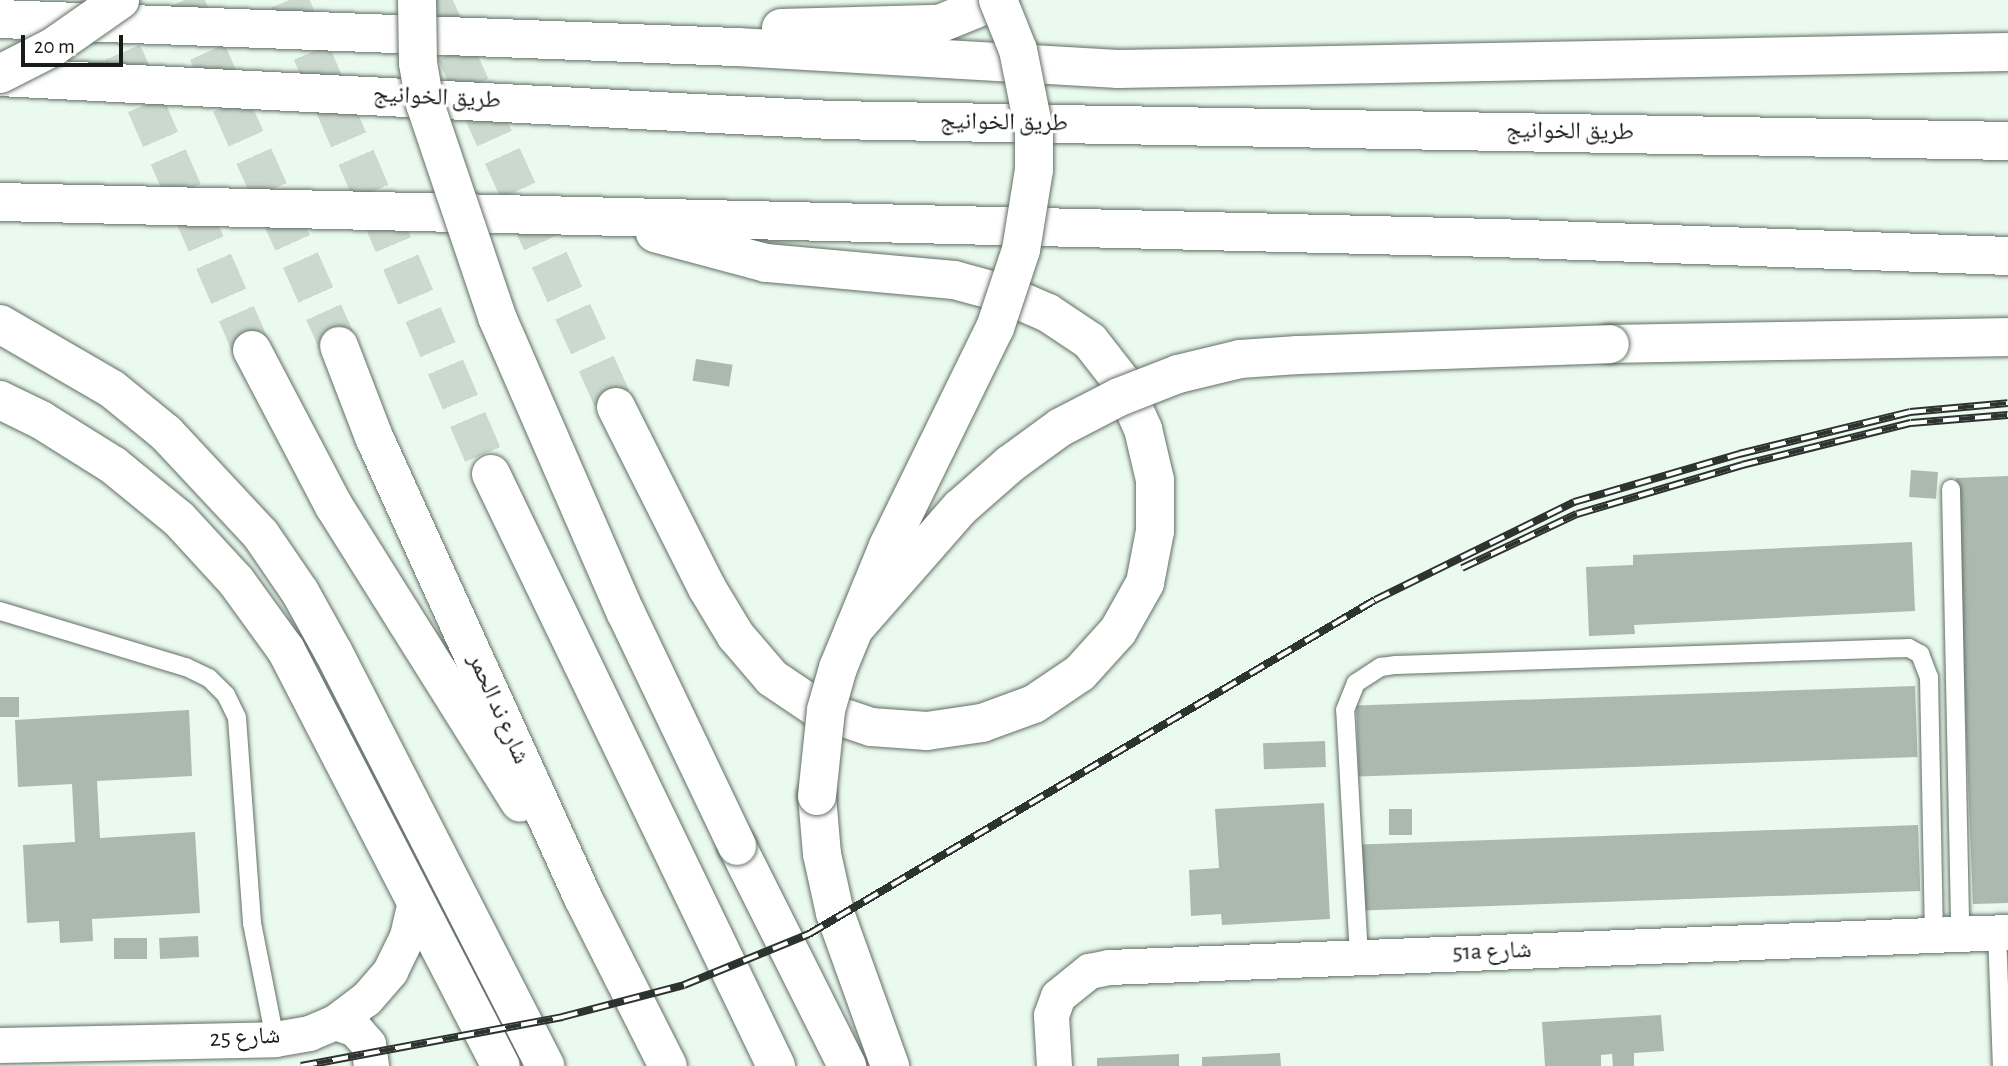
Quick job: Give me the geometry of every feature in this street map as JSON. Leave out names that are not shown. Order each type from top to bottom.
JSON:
[{"type":"main road","points":[[0,76],[53,47],[120,0]]},
{"type":"main road","points":[[417,0],[418,63],[425,103],[497,317],[626,613],[737,846],[847,1066]]},
{"type":"main road","points":[[737,47],[784,27],[901,28],[939,24],[998,0],[1018,50],[1034,130],[1031,197],[1021,250],[995,328],[907,505],[854,629],[826,710],[817,796],[822,854],[835,913],[890,1066]]},
{"type":"main road","points":[[0,19],[737,47],[1118,69],[2008,52]]},
{"type":"main road","name":"طريق الخوانيج","points":[[0,76],[832,120],[2008,141]]},
{"type":"main road","points":[[0,202],[624,220],[1496,238],[2008,256]]},
{"type":"main road","points":[[617,407],[706,588],[736,636],[772,678],[818,709],[858,723],[926,731],[982,723],[1034,704],[1080,673],[1118,631],[1144,583],[1155,531],[1155,480],[1143,429],[1122,382],[1090,341],[1048,313],[1002,293],[954,280],[766,263],[719,253],[624,220]]},
{"type":"main road","points":[[0,324],[112,389],[166,433],[261,535],[300,592],[334,653],[545,1066]]},
{"type":"main road","points":[[854,629],[960,508],[1010,464],[1073,421],[1178,373],[1240,359],[1286,356],[1611,344],[2008,337]]},
{"type":"main road","name":"شارع ند الحمر","points":[[339,346],[374,437],[583,898],[668,1066]]},
{"type":"main road","points":[[252,350],[334,506],[423,654],[583,898]]},
{"type":"main road","points":[[0,400],[41,420],[113,465],[178,519],[236,581],[286,650],[501,1066]]},
{"type":"main road","points":[[491,474],[776,1066]]},
{"type":"street","name":"شارع 25","points":[[0,1045],[275,1039],[335,1022],[366,999],[390,971],[407,936],[415,900]]},
{"type":"street","name":"51a شارع","points":[[1054,1066],[1051,1031],[1058,996],[1089,971],[1359,957],[2003,932]]},
{"type":"street","points":[[335,1022],[355,1029],[368,1044],[371,1066]]},
{"type":"lane","points":[[1947,934],[1951,489]]},
{"type":"lane","points":[[0,611],[186,667],[209,678],[226,695],[237,718],[252,923],[275,1039]]},
{"type":"lane","points":[[1359,957],[1345,710],[1356,683],[1381,667],[1395,665],[1909,648],[1920,654],[1928,677],[1947,934]]},
{"type":"lane","points":[[2002,1066],[2003,932]]},
{"type":"building","points":[[696,359],[733,365],[729,387],[693,381]]},
{"type":"building","points":[[1911,470],[1938,472],[1936,499],[1909,497]]},
{"type":"building","points":[[2008,476],[2008,903],[1973,904],[1956,478]]},
{"type":"building","points":[[1912,542],[1915,611],[1634,625],[1635,634],[1589,636],[1586,567],[1633,565],[1633,555]]},
{"type":"building","points":[[1915,686],[1917,757],[1359,776],[1356,706]]},
{"type":"building","points":[[0,697],[19,697],[19,717],[0,717]]},
{"type":"building","points":[[189,710],[192,776],[97,781],[100,838],[195,832],[200,913],[92,919],[93,941],[60,943],[59,921],[27,923],[23,845],[75,842],[72,784],[18,787],[15,720]]},
{"type":"building","points":[[1325,741],[1326,767],[1264,769],[1263,743]]},
{"type":"building","points":[[1324,803],[1330,919],[1222,925],[1221,914],[1191,916],[1189,870],[1219,868],[1215,809]]},
{"type":"building","points":[[1389,809],[1412,809],[1412,835],[1389,835]]},
{"type":"building","points":[[1918,825],[1920,891],[1363,910],[1360,844]]},
{"type":"building","points":[[198,936],[199,957],[160,959],[159,938]]},
{"type":"building","points":[[114,938],[147,938],[147,959],[114,959]]},
{"type":"building","points":[[1661,1015],[1664,1051],[1634,1053],[1634,1066],[1613,1066],[1612,1054],[1601,1055],[1601,1066],[1545,1066],[1542,1022]]},
{"type":"building","points":[[1280,1053],[1281,1066],[1202,1066],[1202,1057]]},
{"type":"building","points":[[1179,1054],[1179,1066],[1097,1066],[1097,1058]]},
{"type":"tunnel","points":[[100,0],[252,350]]},
{"type":"tunnel","points":[[184,0],[339,346]]},
{"type":"tunnel","points":[[289,0],[491,474]]},
{"type":"tunnel","points":[[432,0],[616,407]]},
{"type":"railway","points":[[301,1066],[562,1017],[684,985],[809,934],[1375,600],[1574,502],[1739,454],[1910,412],[2008,403]]},
{"type":"railway","points":[[1462,568],[1577,514],[1742,465],[1911,423],[2008,415]]}]
